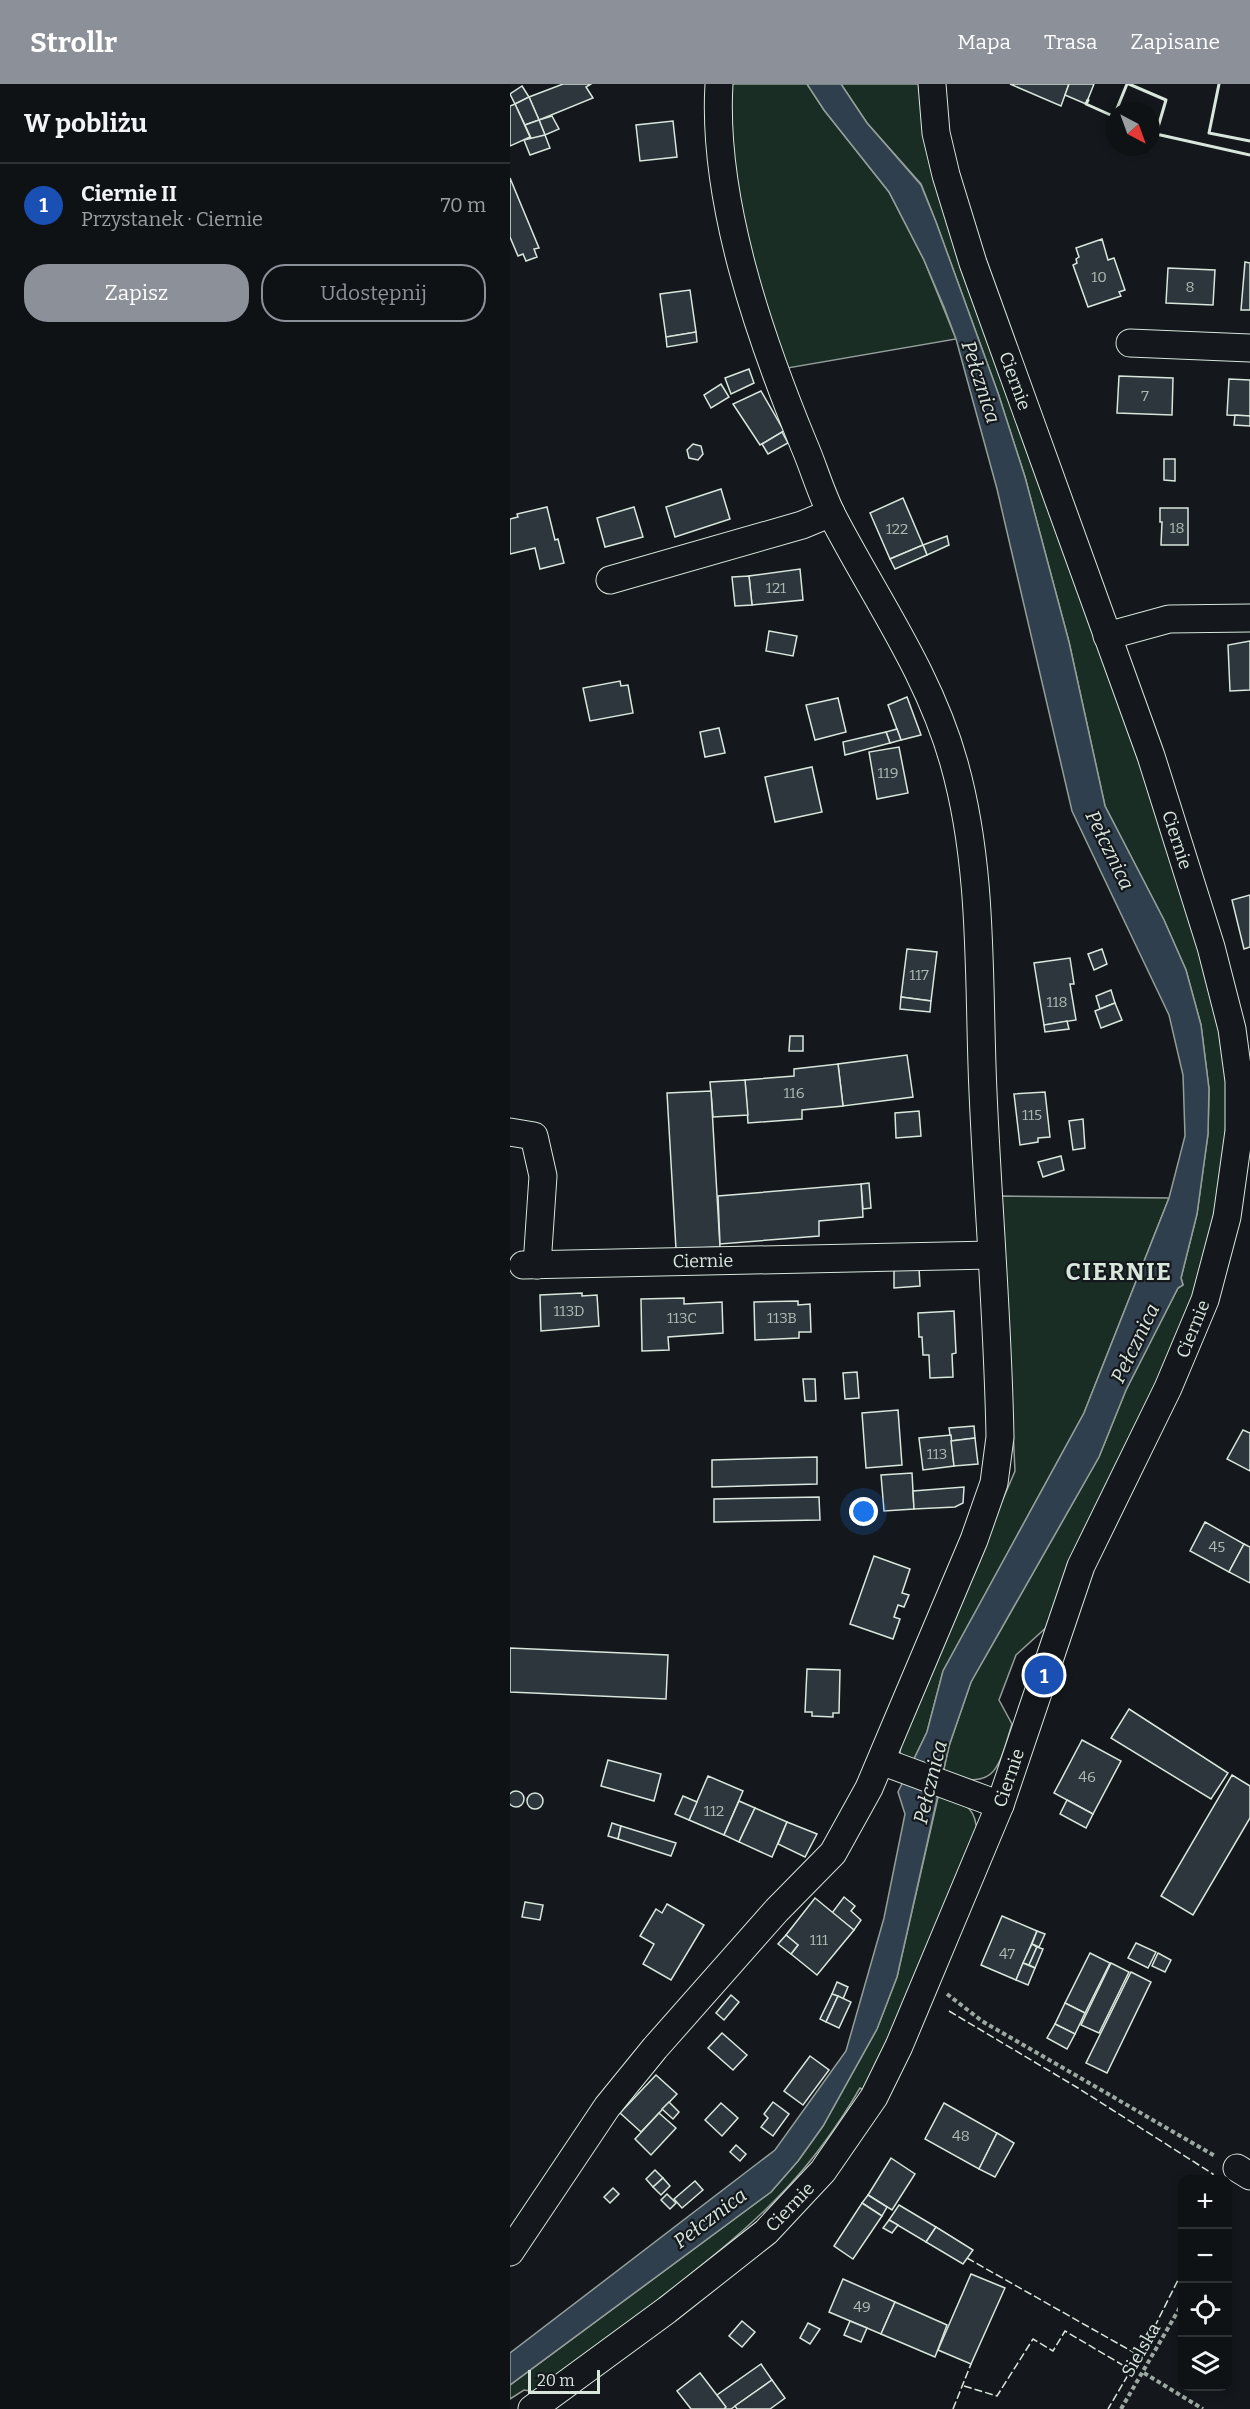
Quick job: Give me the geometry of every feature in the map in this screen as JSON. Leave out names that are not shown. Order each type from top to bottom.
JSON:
[{"type":"street","points":[[510,2252],[607,2107],[648,2056],[777,1910],[833,1853],[893,1766],[994,1483],[1000,1437],[973,854],[966,810],[953,760],[917,667],[831,513],[771,364],[748,288],[721,156],[719,84]]},
{"type":"street","name":"Ciernie","points":[[532,2409],[734,2259],[804,2194],[845,2142],[874,2097],[899,2046],[1000,1805],[1081,1566],[1168,1388],[1205,1300],[1225,1228],[1234,1180],[1243,1057],[1232,1029],[1211,946],[1151,756],[973,263],[946,175],[936,133],[932,84]]},
{"type":"street","points":[[1130,343],[1250,348]]},
{"type":"street","points":[[610,580],[802,525],[831,513]]},
{"type":"street","points":[[1107,636],[1168,619],[1250,618]]},
{"type":"street","name":"Ciernie","points":[[510,1132],[534,1136],[543,1176],[530,1265],[992,1255]]},
{"type":"street","points":[[893,1766],[1000,1805]]},
{"type":"path","points":[[927,1980],[982,2021],[1243,2172]]},
{"type":"path","name":"Sielska","points":[[1121,2409],[1178,2311]]},
{"type":"path","points":[[1144,2373],[1203,2409]]},
{"type":"green space","points":[[728,84],[807,84],[824,110],[889,192],[924,260],[956,339],[782,369],[735,192]]},
{"type":"green space","points":[[841,84],[920,84],[1046,497],[1177,870],[1221,1031],[1228,1083],[1223,1177],[1195,1295],[1050,1624],[1016,1655],[999,1700],[1012,1724],[998,1764],[984,1778],[974,1780],[943,1773],[949,1746],[971,1682],[1099,1457],[1126,1390],[1178,1288],[1183,1285],[1181,1278],[1197,1214],[1208,1134],[1209,1089],[1201,1025],[1186,970],[1164,920],[1105,806],[1069,642],[1025,477],[998,393],[936,222],[921,184],[867,123]]},
{"type":"green space","points":[[1002,1196],[1169,1198],[1084,1413],[943,1671],[927,1732],[912,1763],[904,1760],[900,1752],[904,1730],[1015,1471]]},
{"type":"green space","points":[[939,1793],[967,1806],[974,1816],[977,1834],[865,2091],[860,2088],[824,2143],[786,2189],[742,2231],[692,2273],[695,2277],[537,2392],[524,2390],[510,2399],[510,2385],[771,2192],[798,2161],[823,2126],[877,2029],[897,1977]]},
{"type":"water","name":"Pełcznica","points":[[807,84],[841,84],[867,123],[921,185],[936,222],[998,393],[1025,477],[1069,642],[1105,806],[1164,920],[1186,970],[1201,1025],[1209,1089],[1208,1134],[1197,1214],[1181,1278],[1183,1285],[1178,1288],[1126,1390],[1099,1457],[971,1682],[949,1746],[897,1977],[877,2029],[823,2126],[798,2161],[771,2192],[510,2385],[510,2353],[775,2150],[846,2051],[884,1918],[905,1814],[898,1792],[927,1732],[943,1671],[1084,1413],[1169,1198],[1185,1136],[1183,1075],[1169,1015],[1072,811],[997,489],[956,339],[924,260],[889,192],[824,110]]},
{"type":"building","points":[[563,84],[591,84],[586,87],[593,98],[539,120],[529,97]]},
{"type":"building","points":[[1010,84],[1069,84],[1061,106]]},
{"type":"building","points":[[1069,84],[1094,84],[1086,104],[1065,95]]},
{"type":"building","points":[[522,86],[529,97],[515,104],[510,94]]},
{"type":"building","points":[[529,97],[539,120],[525,125],[515,104]]},
{"type":"building","points":[[515,104],[530,137],[510,146],[510,106]]},
{"type":"building","points":[[552,116],[559,129],[545,135],[539,120]]},
{"type":"building","points":[[539,120],[545,135],[532,140],[525,125]]},
{"type":"building","points":[[673,121],[677,157],[640,161],[636,125]]},
{"type":"building","points":[[545,135],[550,148],[530,155],[524,140]]},
{"type":"building","points":[[510,178],[539,248],[534,249],[537,257],[526,261],[523,254],[518,256],[510,237]]},
{"type":"building","points":[[1102,239],[1108,260],[1114,258],[1125,290],[1119,292],[1121,296],[1088,307],[1073,265],[1077,263],[1076,259],[1079,257],[1076,248]]},
{"type":"building","points":[[1245,262],[1250,263],[1250,310],[1241,310]]},
{"type":"building","points":[[1168,268],[1215,270],[1213,305],[1166,303]]},
{"type":"building","points":[[690,290],[696,332],[666,337],[660,294]]},
{"type":"building","points":[[696,332],[697,342],[667,347],[666,337]]},
{"type":"building","points":[[749,369],[754,383],[731,394],[725,378]]},
{"type":"building","points":[[1119,376],[1173,378],[1172,415],[1117,413]]},
{"type":"building","points":[[1229,379],[1250,380],[1250,416],[1227,415]]},
{"type":"building","points":[[721,384],[729,397],[711,408],[704,395]]},
{"type":"building","points":[[761,391],[784,431],[760,445],[733,404]]},
{"type":"building","points":[[1235,415],[1250,416],[1250,426],[1234,425]]},
{"type":"building","points":[[782,432],[788,443],[768,454],[762,444]]},
{"type":"building","points":[[693,444],[701,446],[703,454],[698,460],[689,458],[687,450]]},
{"type":"building","points":[[1164,459],[1175,459],[1175,481],[1164,480]]},
{"type":"building","points":[[721,489],[730,519],[675,537],[666,507]]},
{"type":"building","points":[[903,498],[923,545],[890,559],[870,513]]},
{"type":"building","points":[[547,507],[555,540],[558,539],[564,563],[540,569],[535,548],[510,554],[510,519],[518,517],[517,514]]},
{"type":"building","points":[[634,507],[643,537],[605,547],[597,518]]},
{"type":"building","points":[[1160,508],[1188,508],[1188,545],[1161,545]]},
{"type":"building","points":[[947,536],[949,545],[927,555],[923,545]]},
{"type":"building","points":[[923,545],[927,555],[895,569],[890,559]]},
{"type":"building","points":[[800,569],[803,600],[752,605],[749,576]]},
{"type":"building","points":[[749,576],[752,605],[735,606],[732,577]]},
{"type":"building","points":[[769,631],[797,636],[793,656],[766,651]]},
{"type":"building","points":[[1250,641],[1250,690],[1230,691],[1228,645]]},
{"type":"building","points":[[620,681],[621,686],[628,685],[633,713],[590,721],[583,688]]},
{"type":"building","points":[[907,697],[921,735],[901,740],[888,705]]},
{"type":"building","points":[[838,698],[846,732],[815,740],[806,705]]},
{"type":"building","points":[[719,728],[725,753],[705,757],[700,732]]},
{"type":"building","points":[[897,729],[901,740],[890,743],[886,732]]},
{"type":"building","points":[[886,732],[890,743],[845,755],[843,742]]},
{"type":"building","points":[[899,747],[908,793],[877,799],[869,752]]},
{"type":"building","points":[[812,767],[822,812],[775,822],[765,777]]},
{"type":"building","points":[[1250,895],[1250,947],[1244,949],[1232,900]]},
{"type":"building","points":[[907,949],[937,952],[931,1001],[901,997]]},
{"type":"building","points":[[1102,949],[1107,964],[1094,970],[1088,954]]},
{"type":"building","points":[[1070,958],[1074,984],[1070,984],[1076,1020],[1044,1025],[1034,963]]},
{"type":"building","points":[[1111,990],[1115,1003],[1100,1009],[1096,996]]},
{"type":"building","points":[[901,997],[931,1001],[930,1012],[900,1009]]},
{"type":"building","points":[[1115,1003],[1122,1020],[1101,1028],[1095,1011]]},
{"type":"building","points":[[1067,1021],[1069,1029],[1045,1032],[1044,1025]]},
{"type":"building","points":[[790,1036],[803,1036],[803,1051],[789,1051]]},
{"type":"building","points":[[907,1055],[913,1097],[843,1106],[838,1064]]},
{"type":"building","points":[[838,1064],[843,1106],[802,1110],[802,1119],[748,1123],[745,1080],[794,1076],[794,1069]]},
{"type":"building","points":[[745,1080],[748,1115],[713,1117],[710,1082]]},
{"type":"building","points":[[711,1091],[720,1247],[676,1249],[667,1093]]},
{"type":"building","points":[[1045,1092],[1050,1137],[1038,1138],[1038,1142],[1020,1145],[1014,1094]]},
{"type":"building","points":[[919,1111],[921,1136],[896,1138],[895,1113]]},
{"type":"building","points":[[1083,1119],[1085,1148],[1073,1150],[1069,1121]]},
{"type":"building","points":[[1061,1156],[1064,1170],[1043,1177],[1038,1162]]},
{"type":"building","points":[[869,1183],[871,1208],[863,1209],[861,1184]]},
{"type":"building","points":[[861,1184],[863,1217],[819,1221],[819,1236],[720,1244],[718,1196]]},
{"type":"building","points":[[919,1268],[920,1286],[894,1288],[894,1269]]},
{"type":"building","points":[[582,1293],[582,1296],[597,1295],[599,1326],[541,1331],[540,1295]]},
{"type":"building","points":[[684,1298],[684,1304],[722,1302],[723,1333],[668,1337],[669,1350],[642,1351],[641,1299]]},
{"type":"building","points":[[798,1301],[798,1305],[810,1304],[811,1332],[799,1332],[799,1338],[755,1340],[754,1302]]},
{"type":"building","points":[[954,1311],[956,1353],[952,1354],[953,1377],[930,1378],[929,1355],[923,1355],[922,1337],[919,1337],[918,1313]]},
{"type":"building","points":[[857,1372],[859,1398],[845,1399],[843,1373]]},
{"type":"building","points":[[803,1379],[815,1379],[816,1401],[805,1401]]},
{"type":"building","points":[[898,1410],[902,1465],[866,1468],[862,1413]]},
{"type":"building","points":[[974,1426],[975,1438],[951,1441],[949,1428]]},
{"type":"building","points":[[1243,1430],[1250,1433],[1250,1471],[1227,1459]]},
{"type":"building","points":[[951,1435],[954,1466],[923,1470],[919,1438]]},
{"type":"building","points":[[975,1438],[978,1464],[954,1466],[951,1441]]},
{"type":"building","points":[[817,1457],[817,1484],[712,1487],[712,1460]]},
{"type":"building","points":[[912,1473],[914,1509],[884,1511],[881,1475]]},
{"type":"building","points":[[964,1487],[963,1503],[955,1507],[914,1509],[913,1491]]},
{"type":"building","points":[[819,1497],[820,1520],[714,1522],[714,1499]]},
{"type":"building","points":[[1205,1522],[1244,1544],[1229,1572],[1190,1551]]},
{"type":"building","points":[[1244,1544],[1250,1547],[1250,1583],[1229,1572]]},
{"type":"building","points":[[874,1556],[910,1569],[902,1593],[909,1595],[904,1607],[898,1605],[894,1617],[900,1619],[893,1639],[850,1624]]},
{"type":"building","points":[[510,1648],[668,1655],[666,1699],[510,1692]]},
{"type":"building","points":[[807,1669],[840,1670],[839,1713],[833,1713],[833,1717],[812,1716],[812,1712],[805,1712]]},
{"type":"building","points":[[1129,1709],[1228,1773],[1211,1799],[1111,1738]]},
{"type":"building","points":[[1082,1740],[1121,1761],[1093,1814],[1054,1793]]},
{"type":"building","points":[[608,1760],[661,1774],[654,1801],[601,1786]]},
{"type":"building","points":[[1232,1775],[1250,1786],[1250,1818],[1193,1915],[1161,1896]]},
{"type":"building","points":[[708,1776],[743,1791],[724,1835],[689,1820]]},
{"type":"building","points":[[513,1791],[519,1791],[524,1799],[522,1805],[513,1807],[508,1802],[508,1796]]},
{"type":"building","points":[[535,1793],[541,1795],[543,1801],[541,1807],[535,1809],[529,1807],[527,1801],[529,1795]]},
{"type":"building","points":[[683,1796],[697,1802],[689,1820],[675,1814]]},
{"type":"building","points":[[1067,1800],[1093,1814],[1086,1828],[1060,1814]]},
{"type":"building","points":[[739,1801],[755,1808],[739,1842],[724,1835]]},
{"type":"building","points":[[755,1808],[787,1822],[772,1857],[739,1842]]},
{"type":"building","points":[[787,1822],[817,1834],[805,1857],[778,1844]]},
{"type":"building","points":[[612,1823],[621,1826],[618,1839],[608,1836]]},
{"type":"building","points":[[621,1826],[676,1843],[671,1856],[618,1839]]},
{"type":"building","points":[[844,1897],[855,1906],[851,1911],[861,1920],[854,1930],[832,1913]]},
{"type":"building","points":[[815,1898],[854,1930],[817,1975],[791,1954],[798,1945],[786,1935]]},
{"type":"building","points":[[525,1902],[543,1905],[540,1920],[522,1917]]},
{"type":"building","points":[[667,1904],[704,1925],[671,1980],[643,1964],[654,1944],[640,1936],[656,1909],[662,1913]]},
{"type":"building","points":[[1002,1916],[1037,1931],[1016,1980],[981,1965]]},
{"type":"building","points":[[1037,1931],[1045,1934],[1039,1947],[1032,1944]]},
{"type":"building","points":[[786,1935],[798,1945],[791,1954],[778,1944]]},
{"type":"building","points":[[1136,1943],[1156,1952],[1148,1968],[1128,1958]]},
{"type":"building","points":[[1032,1944],[1037,1947],[1029,1965],[1023,1963]]},
{"type":"building","points":[[1037,1947],[1043,1949],[1035,1968],[1029,1965]]},
{"type":"building","points":[[1090,1953],[1110,1963],[1085,2013],[1065,2003]]},
{"type":"building","points":[[1158,1953],[1171,1960],[1165,1972],[1152,1966]]},
{"type":"building","points":[[1023,1963],[1035,1968],[1028,1985],[1016,1980]]},
{"type":"building","points":[[1111,1963],[1129,1972],[1099,2033],[1081,2025]]},
{"type":"building","points":[[1131,1972],[1151,1982],[1107,2073],[1086,2063]]},
{"type":"building","points":[[837,1982],[848,1987],[843,1999],[832,1994]]},
{"type":"building","points":[[832,1994],[838,1996],[826,2022],[820,2019]]},
{"type":"building","points":[[731,1995],[739,2002],[724,2020],[716,2013]]},
{"type":"building","points":[[838,1996],[851,2002],[839,2028],[826,2022]]},
{"type":"building","points":[[1065,2003],[1085,2013],[1075,2034],[1055,2024]]},
{"type":"building","points":[[1055,2024],[1075,2034],[1067,2049],[1047,2038]]},
{"type":"building","points":[[722,2033],[747,2055],[733,2070],[708,2048]]},
{"type":"building","points":[[810,2056],[829,2070],[803,2105],[784,2091]]},
{"type":"building","points":[[656,2075],[677,2094],[641,2132],[620,2113]]},
{"type":"building","points":[[669,2102],[679,2112],[673,2119],[662,2109]]},
{"type":"building","points":[[773,2102],[789,2114],[773,2136],[761,2127],[768,2118],[764,2114]]},
{"type":"building","points":[[721,2103],[738,2118],[722,2136],[705,2120]]},
{"type":"building","points":[[944,2103],[997,2133],[979,2169],[925,2139]]},
{"type":"building","points":[[659,2113],[676,2128],[651,2155],[635,2139]]},
{"type":"building","points":[[997,2133],[1014,2143],[995,2177],[979,2169]]},
{"type":"building","points":[[736,2145],[746,2154],[740,2161],[730,2152]]},
{"type":"building","points":[[891,2158],[915,2174],[892,2210],[868,2195]]},
{"type":"building","points":[[655,2170],[663,2178],[653,2187],[646,2179]]},
{"type":"building","points":[[663,2178],[670,2186],[661,2195],[653,2187]]},
{"type":"building","points":[[695,2181],[703,2190],[682,2208],[674,2199]]},
{"type":"building","points":[[613,2188],[619,2194],[610,2203],[604,2197]]},
{"type":"building","points":[[667,2194],[676,2203],[670,2209],[661,2200]]},
{"type":"building","points":[[868,2195],[887,2207],[882,2216],[862,2203]]},
{"type":"building","points":[[862,2203],[882,2216],[853,2259],[834,2246]]},
{"type":"building","points":[[899,2205],[936,2227],[926,2242],[889,2220]]},
{"type":"building","points":[[889,2220],[898,2225],[892,2233],[883,2228]]},
{"type":"building","points":[[936,2227],[973,2250],[963,2264],[926,2242]]},
{"type":"building","points":[[971,2274],[1005,2288],[971,2364],[938,2350]]},
{"type":"building","points":[[843,2279],[895,2302],[881,2334],[829,2312]]},
{"type":"building","points":[[895,2302],[947,2325],[935,2357],[881,2334]]},
{"type":"building","points":[[742,2321],[755,2332],[742,2347],[729,2336]]},
{"type":"building","points":[[850,2321],[867,2328],[861,2342],[844,2335]]},
{"type":"building","points":[[808,2323],[820,2329],[810,2344],[800,2338]]},
{"type":"building","points":[[761,2364],[772,2380],[731,2409],[725,2409],[717,2395]]},
{"type":"building","points":[[700,2373],[726,2407],[724,2409],[691,2409],[677,2391]]},
{"type":"building","points":[[772,2380],[785,2398],[770,2409],[737,2409],[735,2406]]},
{"type":"fence","points":[[949,2011],[1078,2088],[1213,2175]]},
{"type":"fence","points":[[967,2258],[1140,2356],[1178,2280]]},
{"type":"fence","points":[[964,2386],[997,2396],[1033,2339],[1053,2351],[1065,2331],[1131,2370],[1108,2409]]},
{"type":"fence","points":[[953,2409],[971,2364]]},
{"type":"wall","points":[[1120,102],[1127,84]]},
{"type":"wall","points":[[1129,84],[1166,100],[1160,120]]},
{"type":"wall","points":[[1219,84],[1209,133],[1250,141]]},
{"type":"wall","points":[[1088,100],[1086,104],[1106,113]]},
{"type":"wall","points":[[1160,135],[1250,155]]},
{"type":"place","name":"Ciernie II","points":[[1044,1675]]},
{"type":"district","name":"CIERNIE","points":[[1119,1272]]}]
